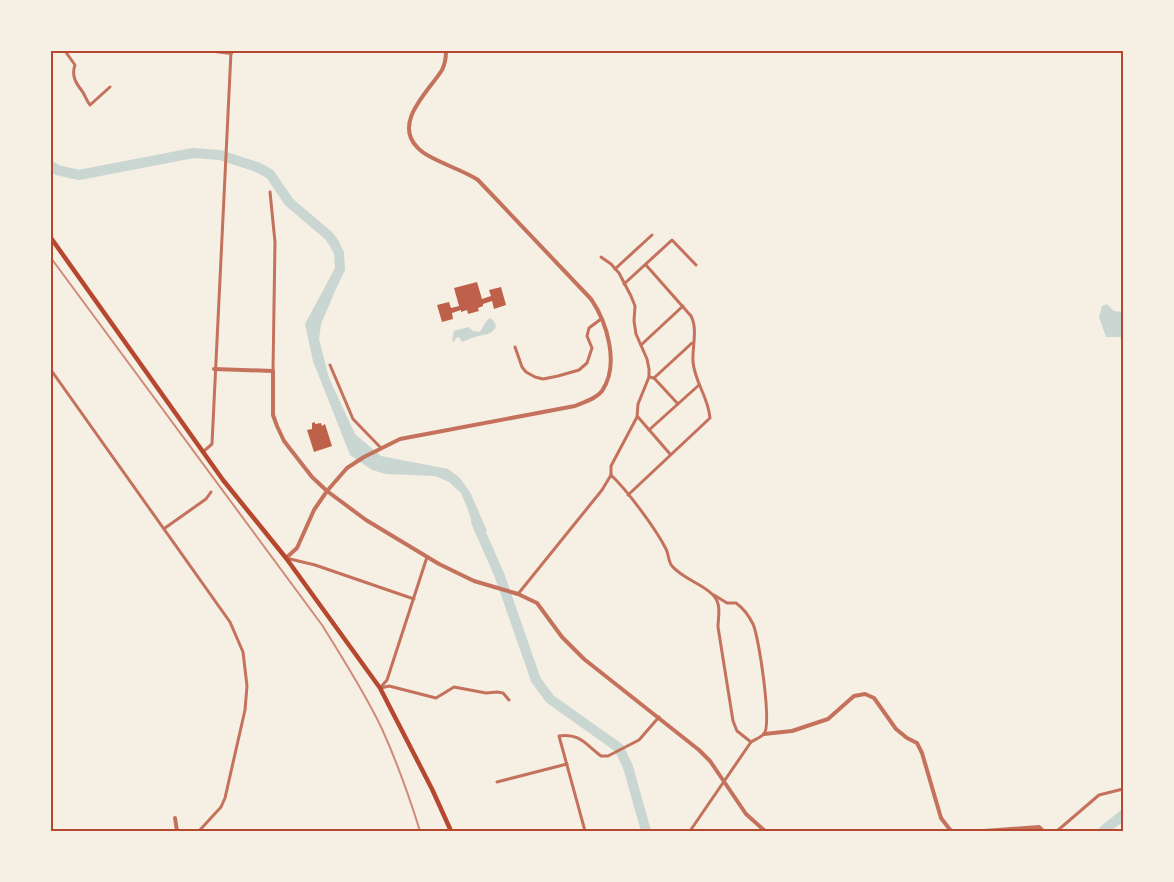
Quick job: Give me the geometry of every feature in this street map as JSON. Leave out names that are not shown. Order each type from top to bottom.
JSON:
[{"type":"main road","points":[[51,238],[223,480],[286,558],[380,688],[432,789],[451,831]]},
{"type":"street","points":[[64,51],[75,66],[72,71],[77,86],[83,92],[85,99],[90,105],[110,87]]},
{"type":"street","points":[[204,451],[212,444],[214,370],[231,52],[214,51]]},
{"type":"street","points":[[286,558],[297,548],[314,510],[327,491],[348,468],[381,448],[400,439],[566,408],[596,396],[602,390],[609,374],[611,359],[601,318],[590,298],[488,190],[469,174],[425,154],[416,147],[412,138],[410,118],[414,108],[443,68],[446,51]]},
{"type":"street","points":[[270,192],[274,242],[273,415],[284,441],[312,477],[327,491],[366,520],[426,556],[474,581],[518,594],[537,603],[562,637],[584,660],[659,717],[710,761],[746,814],[764,831]]},
{"type":"street","points":[[615,268],[652,235]]},
{"type":"street","points":[[624,284],[672,240],[696,264]]},
{"type":"street","points":[[518,594],[602,490],[611,475],[611,466],[637,417],[641,392],[649,377],[647,359],[634,327],[635,306],[615,268],[601,257]]},
{"type":"street","points":[[628,495],[710,418],[706,396],[699,385],[693,362],[694,322],[683,306],[646,265]]},
{"type":"street","points":[[641,345],[683,306]]},
{"type":"street","points":[[515,347],[522,367],[526,372],[535,377],[543,379],[579,370],[587,363],[592,348],[587,336],[589,328],[601,318]]},
{"type":"street","points":[[654,378],[693,343]]},
{"type":"street","points":[[330,364],[353,419],[381,448]]},
{"type":"street","points":[[51,370],[165,528],[230,622],[238,638],[246,666],[245,710],[225,798],[221,807],[199,831]]},
{"type":"street","points":[[214,370],[273,371]]},
{"type":"street","points":[[649,377],[654,378],[678,404]]},
{"type":"street","points":[[649,430],[699,385]]},
{"type":"street","points":[[637,417],[670,454]]},
{"type":"street","points":[[611,475],[628,495],[667,550],[668,560],[673,567],[682,575],[727,603],[736,603],[753,624],[757,637],[767,707],[764,734]]},
{"type":"street","points":[[165,528],[206,499],[211,492]]},
{"type":"street","points":[[380,688],[387,680],[426,556]]},
{"type":"street","points":[[286,558],[315,565],[414,599]]},
{"type":"street","points":[[714,595],[719,607],[718,628],[733,721],[737,731],[750,742]]},
{"type":"street","points":[[380,688],[389,686],[436,698],[454,687],[486,694],[503,693],[509,700]]},
{"type":"street","points":[[690,831],[750,742],[764,734],[792,731],[828,719],[854,696],[864,694],[874,698],[896,729],[917,743],[941,818],[951,831]]},
{"type":"street","points":[[584,831],[558,736],[576,737],[585,741],[601,756],[608,756],[643,738],[659,717]]},
{"type":"street","points":[[497,782],[566,764]]},
{"type":"street","points":[[1057,831],[1099,795],[1123,789]]},
{"type":"street","points":[[175,818],[177,831]]},
{"type":"street","points":[[984,831],[1039,827],[1043,831]]},
{"type":"shaded area","points":[[333,272],[341,277],[321,324],[319,339],[329,378],[355,434],[381,456],[448,469],[459,477],[470,492],[487,531],[476,534],[461,493],[449,482],[435,476],[386,474],[372,470],[350,455],[313,361],[305,324]]},
{"type":"shaded area","points":[[1107,304],[1114,311],[1123,312],[1123,337],[1106,337],[1099,317],[1102,306]]},
{"type":"shaded area","points":[[490,318],[496,326],[492,332],[462,342],[459,337],[454,342],[452,341],[454,331],[468,327],[473,331],[479,332]]},
{"type":"building","points":[[477,282],[482,299],[491,296],[489,290],[501,287],[506,305],[494,309],[492,301],[483,304],[483,306],[478,308],[479,311],[468,314],[467,310],[461,312],[461,310],[452,313],[453,319],[442,322],[437,305],[449,302],[451,308],[459,306],[454,288]]},
{"type":"building","points":[[315,422],[315,424],[321,423],[322,426],[325,424],[332,446],[314,452],[307,430],[312,429],[312,423]]},
{"type":"waterway","points":[[51,166],[57,170],[79,175],[193,153],[220,155],[257,167],[270,174],[289,202],[329,236],[334,243],[339,253],[340,269],[331,287]]},
{"type":"waterway","points":[[476,522],[499,574],[536,680],[550,699],[619,748],[628,767],[646,831]]},
{"type":"waterway","points":[[1103,831],[1123,815]]},
{"type":"railway","points":[[51,258],[322,625],[361,689],[382,729],[393,754],[420,831]]}]
